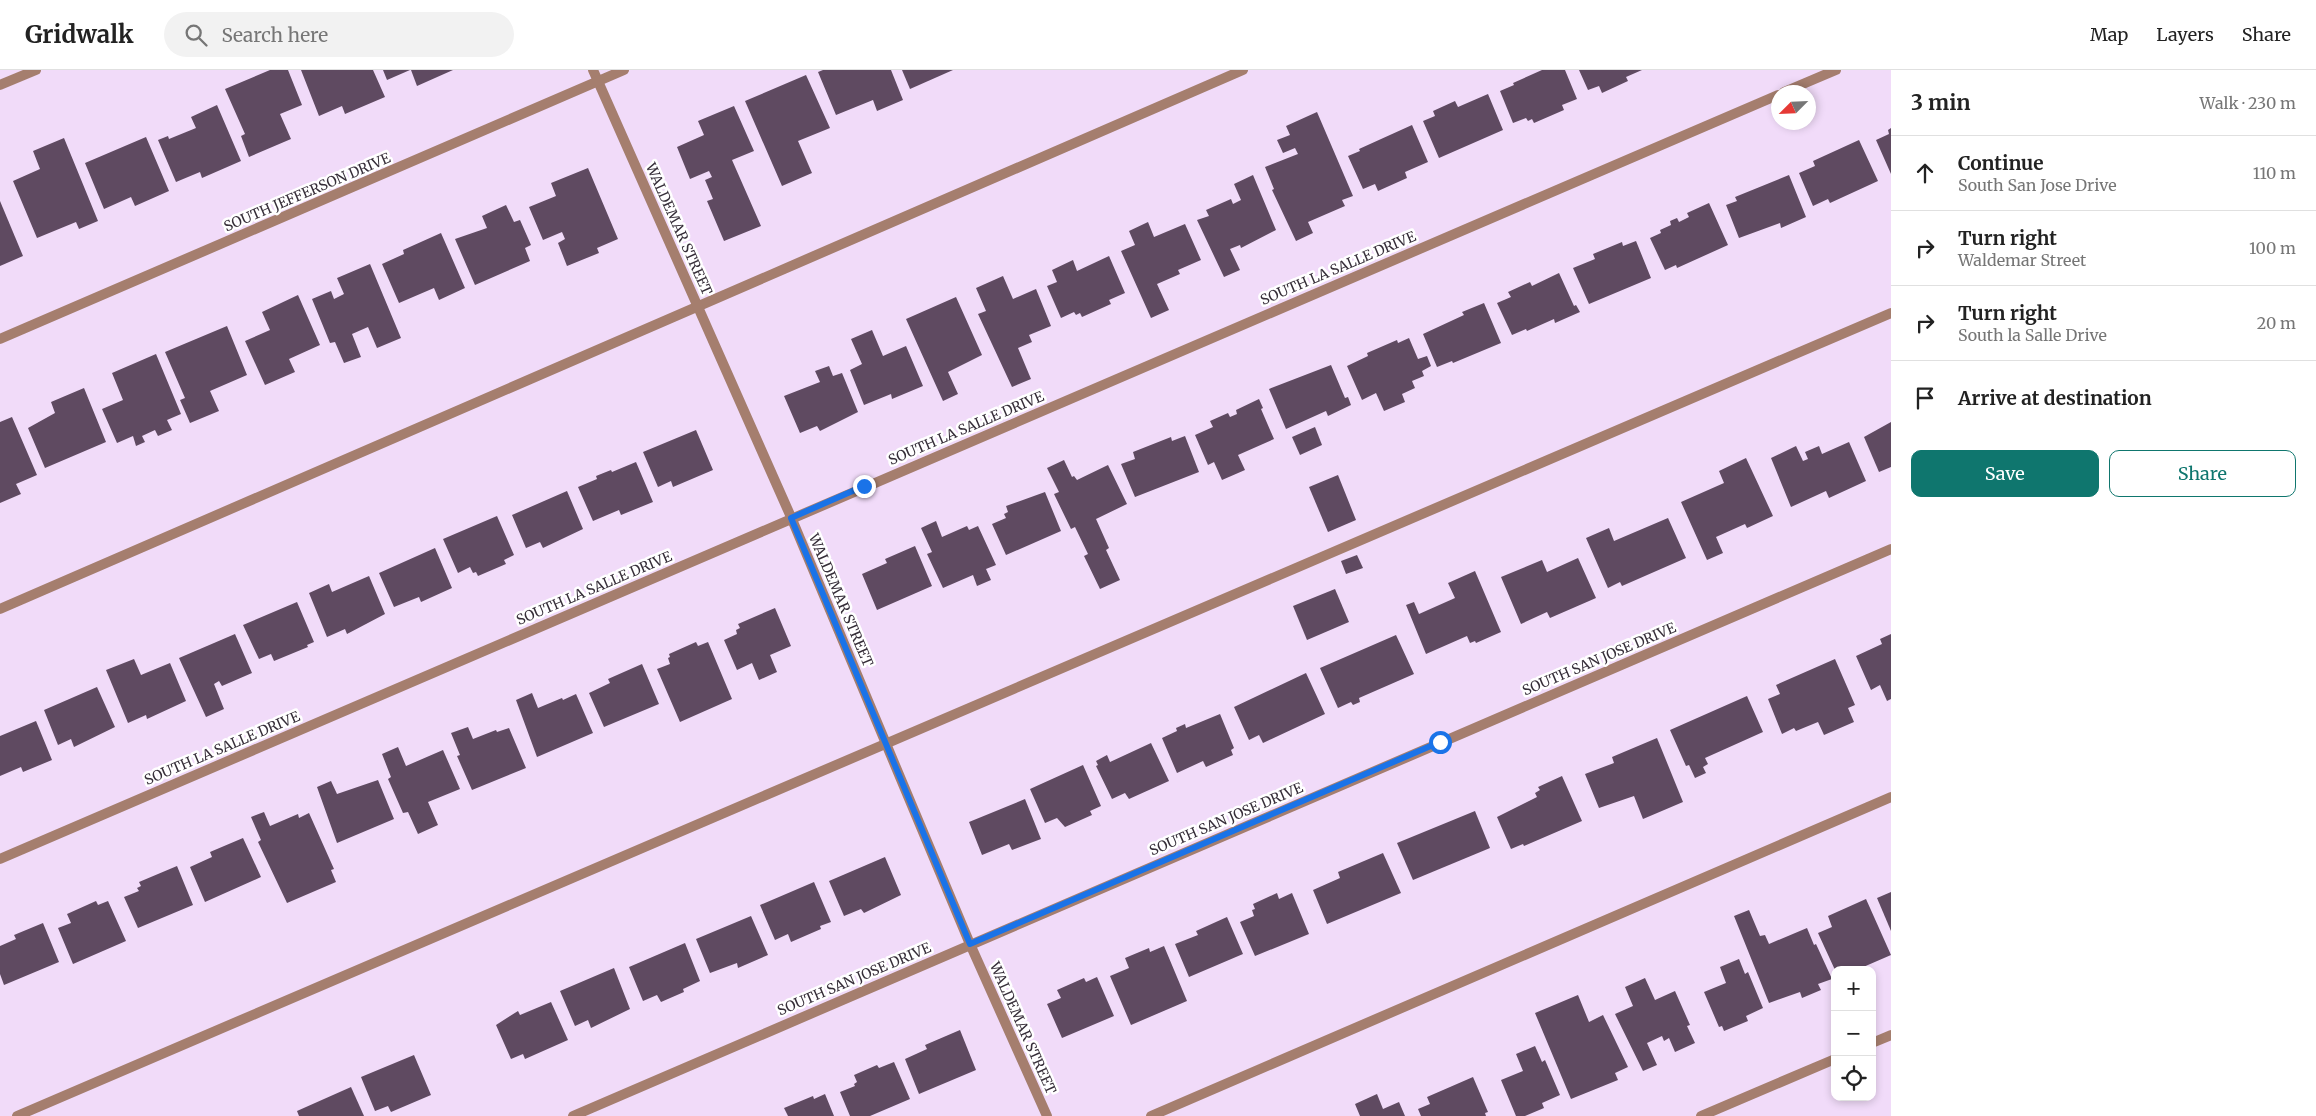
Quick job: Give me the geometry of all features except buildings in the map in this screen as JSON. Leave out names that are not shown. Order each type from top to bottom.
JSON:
[{"type":"street","points":[[0,86],[36,70]]},
{"type":"street","name":"WALDEMAR STREET","points":[[593,70],[791,518],[970,944],[1047,1116]]},
{"type":"street","name":"SOUTH JEFFERSON DRIVE","points":[[0,339],[624,70]]},
{"type":"street","points":[[0,609],[1243,70]]},
{"type":"street","points":[[1801,85],[1836,70]]},
{"type":"street","name":"SOUTH LA SALLE DRIVE","points":[[0,859],[1771,98]]},
{"type":"street","points":[[17,1116],[1891,313]]},
{"type":"street","name":"SOUTH SAN JOSE DRIVE","points":[[573,1116],[1891,548]]},
{"type":"street","points":[[1151,1116],[1891,796]]},
{"type":"street","points":[[1876,1041],[1891,1035]]},
{"type":"street","points":[[1701,1116],[1831,1061]]},
{"type":"route","points":[[864,486],[791,518],[970,944],[1440,742]]}]
